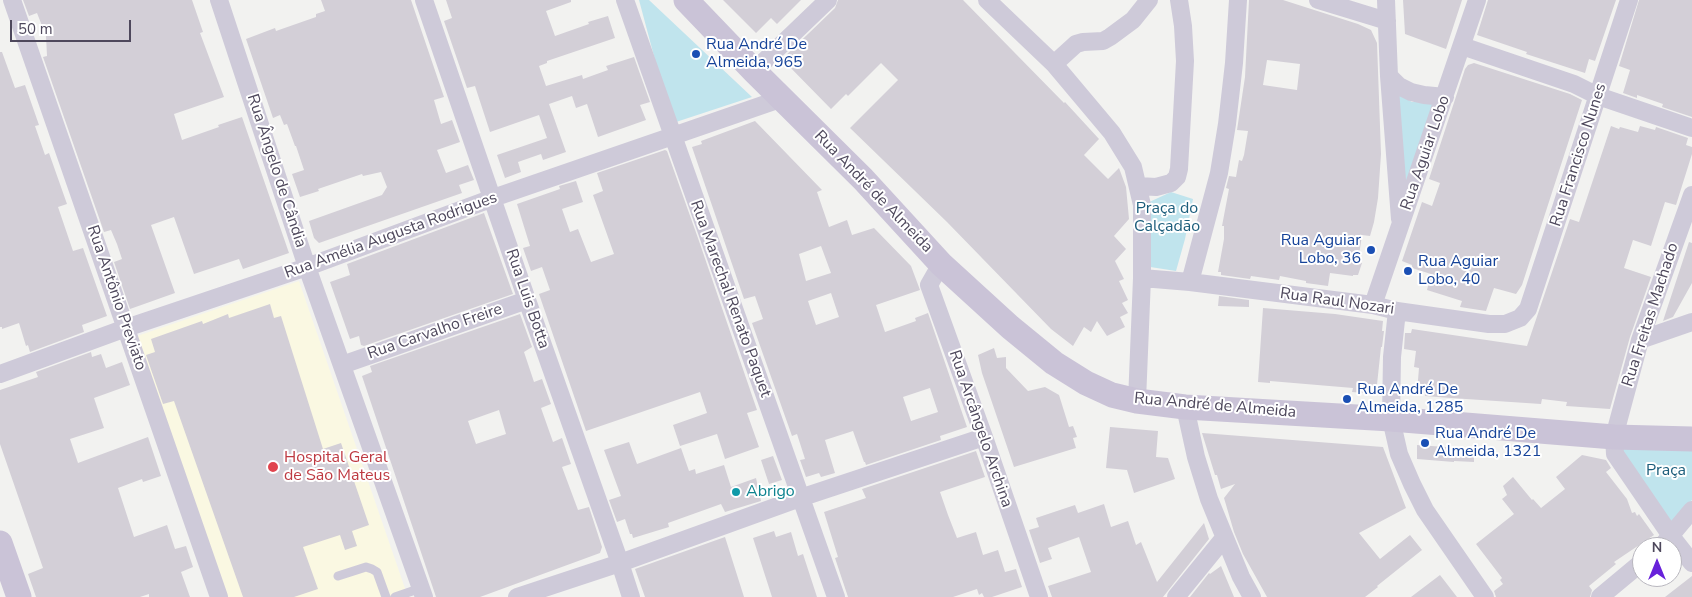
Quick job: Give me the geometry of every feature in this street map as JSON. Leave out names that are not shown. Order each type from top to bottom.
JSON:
[{"type":"main road","name":"Rua André de Almeida","points":[[686,0],[754,71],[863,179],[941,264],[1010,327],[1054,363],[1086,383],[1112,395],[1137,401],[1185,407],[1614,437],[1692,439]]},
{"type":"main road","points":[[0,543],[19,597]]},
{"type":"street","name":"Rua Antônio Previato","points":[[12,0],[219,597]]},
{"type":"street","name":"Rua Ângelo de Cândia","points":[[219,0],[308,267],[422,593]]},
{"type":"street","name":"Rua Luis Botta","points":[[424,0],[631,597]]},
{"type":"street","name":"Rua Marechal Renato Paquet","points":[[625,0],[836,597]]},
{"type":"street","points":[[754,71],[828,0]]},
{"type":"street","points":[[987,0],[1054,64],[1112,133],[1133,168],[1142,205],[1142,278],[1137,401]]},
{"type":"street","points":[[1054,64],[1076,44],[1103,40],[1110,37],[1133,20],[1149,0]]},
{"type":"street","points":[[1138,186],[1156,187],[1171,183],[1176,177],[1179,168],[1185,61],[1179,0]]},
{"type":"street","points":[[1190,282],[1219,173],[1226,134],[1234,63],[1238,0]]},
{"type":"street","points":[[1318,0],[1387,21]]},
{"type":"street","points":[[1386,0],[1389,76],[1400,228]]},
{"type":"street","name":"Rua Aguiar Lobo","points":[[1373,305],[1446,97],[1477,0]]},
{"type":"street","name":"Rua Francisco Nunes","points":[[1528,309],[1629,0]]},
{"type":"street","points":[[1462,46],[1574,84],[1598,96],[1692,128]]},
{"type":"street","points":[[1389,76],[1399,86],[1411,92],[1446,97]]},
{"type":"street","name":"Rua Amélia Augusta Rodrigues","points":[[0,374],[126,328],[308,267],[493,198],[782,98]]},
{"type":"street","name":"Rua Freitas Machado","points":[[1614,437],[1640,340],[1692,194]]},
{"type":"street","name":"Rua Arcângelo Archina","points":[[941,264],[929,285],[1039,597]]},
{"type":"street","name":"Rua Raul Nozari","points":[[1142,278],[1190,282],[1373,305],[1398,311],[1489,324],[1505,324],[1520,318],[1528,309]]},
{"type":"street","name":"Rua Carvalho Freire","points":[[342,365],[527,300]]},
{"type":"street","points":[[1398,311],[1392,357],[1391,420],[1399,454],[1424,510],[1485,597]]},
{"type":"street","points":[[1640,340],[1692,322]]},
{"type":"street","points":[[1185,407],[1196,457],[1209,499],[1241,577],[1252,597]]},
{"type":"street","points":[[518,597],[620,563],[800,498],[984,437]]},
{"type":"street","points":[[1614,437],[1615,454],[1663,537]]},
{"type":"street","points":[[1670,537],[1692,510]]},
{"type":"street","points":[[1176,597],[1224,538]]},
{"type":"street","points":[[1682,555],[1692,563]]},
{"type":"street","points":[[1600,597],[1632,570]]},
{"type":"lane","points":[[338,576],[366,567],[372,569],[377,572],[386,597]]},
{"type":"lane","points":[[395,597],[422,593]]},
{"type":"shaded area","name":"Hospital Geral de São Mateus","points":[[299,281],[408,597],[227,597],[137,336]]},
{"type":"green space","points":[[639,0],[649,0],[752,97],[676,122],[658,71]]},
{"type":"green space","points":[[1395,92],[1412,102],[1436,99],[1403,198]]},
{"type":"green space","name":"Praça do Calçadão","points":[[1171,192],[1193,199],[1176,271],[1144,266],[1145,204]]},
{"type":"green space","name":"Praça","points":[[1692,444],[1692,500],[1670,524],[1620,447]]},
{"type":"building","points":[[23,0],[192,0],[203,32],[200,33],[224,97],[174,114],[182,140],[242,117],[289,253],[243,269],[239,259],[194,274],[174,217],[151,225],[175,293],[130,309],[114,262],[122,259],[117,244],[111,230],[104,232],[43,57],[47,56],[46,36],[37,13],[29,16]]},
{"type":"building","points":[[321,0],[411,0],[444,97],[434,100],[441,124],[452,120],[460,142],[437,150],[446,173],[468,165],[474,180],[459,185],[462,193],[319,243],[314,238],[309,221],[382,195],[387,187],[381,172],[363,176],[362,174],[300,197],[292,174],[304,170],[296,146],[287,124],[284,125],[280,115],[273,118],[246,39],[275,28],[276,31],[316,17],[316,14],[325,11]]},
{"type":"building","points":[[446,0],[571,0],[571,2],[546,11],[555,36],[608,16],[615,38],[547,61],[547,63],[539,66],[546,86],[582,75],[583,79],[608,70],[606,66],[634,57],[650,102],[640,105],[646,120],[598,137],[587,104],[576,108],[572,96],[549,104],[566,152],[543,160],[541,154],[518,162],[521,172],[505,178],[497,155],[547,138],[539,115],[490,132],[475,86],[467,88],[444,21],[452,18]]},
{"type":"building","points":[[723,0],[801,0],[777,24],[771,18],[756,33]]},
{"type":"building","points":[[838,0],[963,0],[1065,102],[1099,139],[1084,155],[1108,179],[1119,168],[1126,187],[1129,219],[1114,236],[1126,249],[1115,261],[1124,279],[1119,281],[1128,300],[1122,303],[1128,313],[1120,317],[1125,327],[1107,336],[1097,321],[1091,332],[1084,327],[1073,346],[1051,329],[947,222],[850,128],[898,80],[881,63],[848,96],[846,94],[831,109],[782,59],[835,8]]},
{"type":"building","points":[[1249,0],[1283,0],[1371,30],[1377,43],[1381,154],[1378,198],[1374,222],[1370,236],[1362,235],[1358,262],[1362,263],[1358,275],[1330,273],[1328,286],[1306,283],[1306,281],[1280,276],[1279,280],[1251,276],[1250,279],[1221,275],[1221,272],[1218,272],[1224,239],[1224,226],[1222,226],[1229,189],[1226,188],[1229,176],[1236,177],[1239,160],[1242,161],[1244,155],[1248,131],[1237,130],[1245,77]],"holes":[[[1267,60],[1300,64],[1297,90],[1263,85]]]},
{"type":"building","points":[[1403,0],[1462,0],[1446,49],[1405,34]]},
{"type":"building","points":[[1488,0],[1616,0],[1595,61],[1589,59],[1585,73],[1526,54],[1527,52],[1477,35]]},
{"type":"building","points":[[1639,0],[1692,0],[1692,117],[1662,107],[1663,104],[1637,95],[1637,98],[1623,93],[1630,70],[1619,66]]},
{"type":"building","points":[[0,52],[2,52],[15,88],[25,85],[39,125],[35,126],[45,155],[49,153],[67,204],[58,207],[73,251],[83,248],[107,316],[82,325],[84,332],[30,352],[28,345],[26,346],[19,323],[2,329],[0,327]]},
{"type":"building","points":[[1474,63],[1570,94],[1582,100],[1522,285],[1516,294],[1494,288],[1486,311],[1460,307],[1462,301],[1427,290],[1431,274],[1412,268],[1412,265],[1402,261],[1422,202],[1432,206],[1440,183],[1429,179],[1465,69],[1468,65]]},
{"type":"building","points":[[755,121],[822,190],[817,192],[829,227],[847,220],[852,235],[874,228],[911,266],[920,290],[876,305],[885,332],[916,321],[915,318],[928,313],[967,427],[940,436],[941,440],[866,465],[853,431],[825,440],[835,473],[821,477],[819,473],[806,477],[800,460],[805,459],[797,434],[792,436],[752,323],[763,319],[755,296],[744,299],[692,147],[702,144],[701,141]],"holes":[[[821,246],[831,273],[806,281],[799,254]],[[831,293],[839,317],[816,325],[808,301]],[[930,388],[938,412],[911,421],[903,397]]]},
{"type":"building","points":[[1611,126],[1638,132],[1640,126],[1655,130],[1656,127],[1688,138],[1686,145],[1692,147],[1692,154],[1676,205],[1665,202],[1651,246],[1633,240],[1624,268],[1651,277],[1630,337],[1610,409],[1566,406],[1567,402],[1542,399],[1541,404],[1425,396],[1425,393],[1417,392],[1419,368],[1414,367],[1416,351],[1404,349],[1405,333],[1411,333],[1412,329],[1527,346],[1570,219],[1579,222]]},
{"type":"building","points":[[665,150],[667,151],[699,241],[757,410],[747,413],[759,447],[725,459],[717,434],[680,446],[673,425],[707,413],[700,392],[586,431],[539,294],[550,290],[542,267],[531,271],[523,248],[530,246],[517,204],[560,189],[559,186],[576,181],[583,202],[562,209],[570,232],[578,229],[591,262],[614,254],[593,195],[603,191],[597,173]]},
{"type":"building","points":[[484,213],[513,294],[364,346],[361,345],[359,336],[350,339],[330,282],[350,275],[347,264]]},
{"type":"building","points":[[1689,242],[1692,243],[1692,283],[1673,317],[1663,321]]},
{"type":"building","points":[[1219,296],[1249,300],[1249,307],[1218,306]]},
{"type":"building","name":"Hospital Geral de São Mateus","points":[[270,304],[274,318],[281,316],[323,449],[341,443],[369,525],[352,531],[357,546],[345,550],[340,535],[303,547],[318,589],[294,597],[243,597],[174,401],[163,404],[146,355],[155,352],[151,339],[202,321],[203,324],[228,314],[229,318]]},
{"type":"building","points":[[1263,308],[1335,314],[1383,321],[1382,331],[1384,331],[1376,394],[1352,392],[1353,388],[1270,381],[1270,383],[1258,382]]},
{"type":"building","points":[[520,314],[532,347],[524,352],[534,382],[542,379],[551,404],[541,408],[553,442],[562,438],[571,464],[562,467],[578,510],[589,507],[602,547],[600,553],[480,597],[436,597],[362,376],[372,372],[370,366]],"holes":[[[499,410],[506,434],[476,444],[468,421]]]},
{"type":"building","points":[[994,348],[997,358],[1006,357],[1006,368],[1028,391],[1045,387],[1059,395],[1069,427],[1073,426],[1077,437],[1073,438],[1076,448],[1014,467],[982,373],[978,355]]},
{"type":"building","points":[[91,352],[92,357],[101,354],[106,368],[122,362],[130,385],[94,398],[104,428],[70,439],[78,463],[148,437],[161,476],[143,482],[142,479],[118,488],[134,537],[167,525],[175,549],[186,546],[193,567],[181,572],[190,597],[149,597],[149,594],[140,597],[36,597],[28,574],[43,568],[0,444],[0,390],[38,377],[36,372]]},
{"type":"building","points":[[1110,427],[1158,431],[1156,457],[1168,458],[1175,479],[1134,493],[1127,470],[1106,468]]},
{"type":"building","points":[[1202,433],[1383,447],[1406,508],[1359,533],[1380,559],[1410,535],[1422,550],[1365,597],[1267,597],[1243,554],[1224,498],[1235,484],[1221,489]]},
{"type":"building","points":[[629,442],[637,464],[681,448],[689,471],[695,469],[696,474],[724,465],[731,487],[756,478],[761,501],[725,512],[721,504],[668,523],[669,527],[633,538],[625,519],[617,522],[609,500],[621,496],[604,450]]},
{"type":"building","points":[[1417,445],[1474,449],[1474,462],[1417,459]]},
{"type":"building","points":[[976,451],[985,477],[940,492],[957,538],[976,532],[983,555],[998,550],[1005,572],[1016,569],[1022,587],[992,597],[984,597],[982,593],[979,595],[977,589],[953,597],[848,597],[835,558],[838,557],[824,512],[866,498],[862,489]]},
{"type":"building","points":[[1582,455],[1606,460],[1611,468],[1606,472],[1627,499],[1632,513],[1635,512],[1637,516],[1639,514],[1654,535],[1651,537],[1632,537],[1632,550],[1614,562],[1616,564],[1589,586],[1592,590],[1590,597],[1496,597],[1494,591],[1503,584],[1500,580],[1502,578],[1476,544],[1514,514],[1502,499],[1507,495],[1503,486],[1513,477],[1541,508],[1565,489],[1556,477]]},
{"type":"building","points":[[773,456],[782,480],[769,484],[761,460]]},
{"type":"building","points":[[1104,504],[1111,527],[1128,521],[1136,545],[1141,542],[1157,582],[1204,523],[1209,539],[1163,597],[1052,597],[1048,586],[1091,572],[1079,537],[1048,548],[1052,559],[1040,563],[1029,530],[1039,527],[1036,518],[1075,505],[1078,513]]},
{"type":"building","points":[[774,531],[776,537],[791,532],[798,556],[803,554],[817,597],[772,597],[753,538]]},
{"type":"building","points":[[725,537],[744,597],[645,597],[635,569]]},
{"type":"building","points":[[1221,566],[1234,597],[1190,597],[1209,573]]},
{"type":"building","points":[[1440,575],[1457,597],[1411,597]]},
{"type":"building","points":[[1692,576],[1692,597],[1665,597],[1678,587],[1682,587],[1682,584]]},
{"type":"place","name":"Rua André De Almeida, 965","points":[[696,54]]},
{"type":"place","name":"Rua Aguiar Lobo, 36","points":[[1371,250]]},
{"type":"place","name":"Rua Aguiar Lobo, 40","points":[[1408,271]]},
{"type":"place","name":"Rua André De Almeida, 1285","points":[[1347,399]]},
{"type":"place","name":"Rua André De Almeida, 1321","points":[[1425,443]]},
{"type":"place","name":"Hospital Geral de São Mateus","points":[[273,467]]},
{"type":"place","name":"Abrigo","points":[[736,492]]}]
